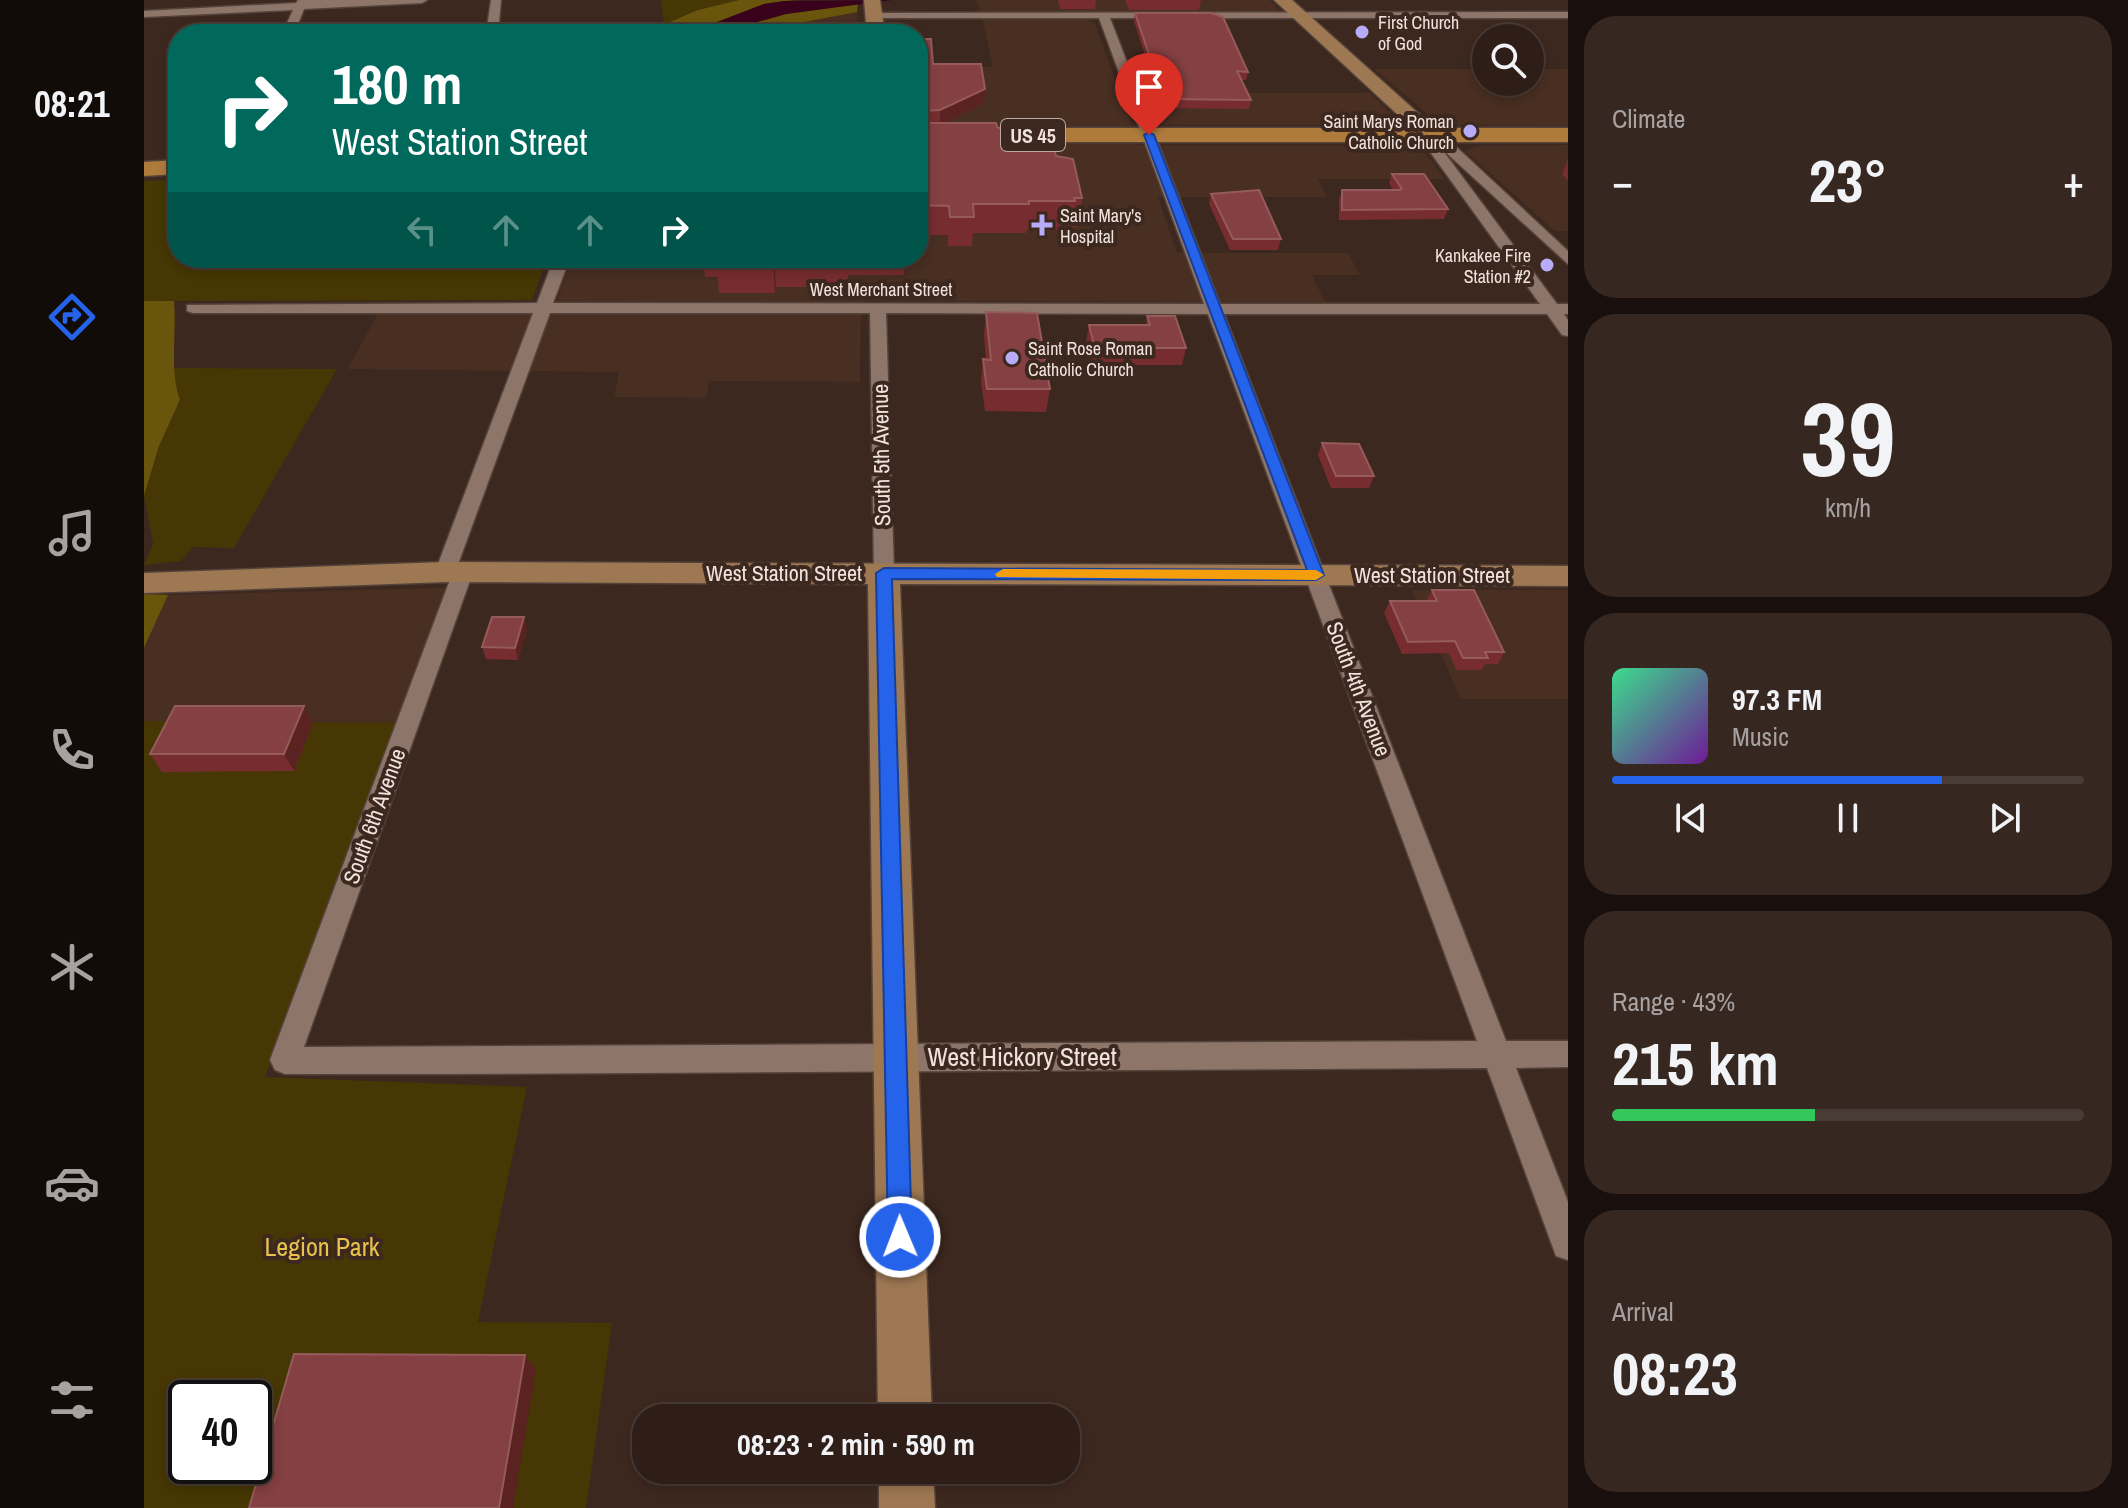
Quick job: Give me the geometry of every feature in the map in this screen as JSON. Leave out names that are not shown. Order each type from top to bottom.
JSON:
[{"type":"main road","points":[[1282,0],[1431,135]]},
{"type":"main road","name":"US 45","points":[[928,135],[1568,135]]},
{"type":"main road","points":[[145,165],[168,157]]},
{"type":"main road","points":[[145,165],[168,166]]},
{"type":"main road","name":"West Station Street","points":[[144,583],[454,572],[1568,576]]},
{"type":"main road","name":"South 5th Avenue","points":[[884,573],[905,1404]]},
{"type":"main road","points":[[906,1484],[907,1508]]},
{"type":"street","points":[[144,14],[301,3],[422,0]]},
{"type":"street","points":[[493,24],[496,0]]},
{"type":"street","points":[[1425,0],[1439,16]]},
{"type":"street","points":[[1549,0],[1568,16]]},
{"type":"street","points":[[292,24],[301,3]]},
{"type":"street","points":[[874,8],[1103,15],[1568,16]]},
{"type":"street","name":"South 4th Avenue","points":[[1103,15],[1217,309],[1568,1244]]},
{"type":"street","points":[[1431,135],[1450,148],[1568,259]]},
{"type":"street","points":[[1431,135],[1435,149],[1560,309],[1568,331]]},
{"type":"street","name":"South 6th Avenue","points":[[285,1060],[558,268]]},
{"type":"street","name":"West Merchant Street","points":[[193,308],[1560,309]]},
{"type":"street","name":"South 5th Avenue","points":[[878,309],[884,573]]},
{"type":"street","name":"West Hickory Street","points":[[285,1060],[666,1062],[895,1056],[1568,1054]]},
{"type":"shaded area","points":[[739,0],[795,0],[764,4],[712,24],[665,24],[698,10]]},
{"type":"shaded area","points":[[892,0],[786,14],[750,24],[712,24],[764,4]]},
{"type":"shaded area","points":[[976,0],[1270,0],[1280,11],[980,12]]},
{"type":"shaded area","points":[[858,3],[857,12],[794,24],[750,24],[786,14]]},
{"type":"shaded area","points":[[857,12],[858,24],[788,24]]},
{"type":"shaded area","name":"Saint Mary's Hospital","points":[[982,18],[1083,19],[1094,22],[1139,145],[1409,146],[1425,153],[1445,179],[1318,179],[1327,197],[1158,197],[1177,253],[1348,253],[1360,275],[1312,275],[1325,302],[861,301],[860,382],[709,381],[706,398],[614,397],[619,372],[348,369],[378,313],[553,314],[568,268],[928,268],[928,67],[993,67]]},
{"type":"shaded area","points":[[1374,69],[1472,69],[1472,96],[1544,96],[1544,69],[1568,69],[1568,126],[1441,125]]},
{"type":"shaded area","points":[[1143,93],[1370,93],[1398,120],[1384,125],[1167,125],[1154,121]]},
{"type":"shaded area","points":[[1568,145],[1568,231],[1555,231],[1465,151],[1476,146]]},
{"type":"shaded area","points":[[144,301],[174,301],[174,364],[180,400],[159,446],[144,496]]},
{"type":"shaded area","points":[[448,588],[397,723],[144,721],[144,648],[168,595]]},
{"type":"shaded area","points":[[1412,590],[1568,590],[1568,699],[1461,699]]},
{"type":"shaded area","points":[[144,594],[168,595],[144,648]]},
{"type":"green space","points":[[661,0],[739,0],[698,10],[664,24]]},
{"type":"green space","points":[[168,180],[168,268],[543,268],[532,300],[144,301],[144,181]]},
{"type":"green space","points":[[172,368],[337,369],[234,548],[193,547],[181,561],[144,565],[153,543],[144,496],[159,446],[180,401]]},
{"type":"green space","name":"Legion Park","points":[[144,721],[397,723],[265,1077],[527,1087],[478,1322],[612,1323],[586,1508],[144,1508]]},
{"type":"building","points":[[1135,13],[1211,13],[1223,17],[1248,72],[1237,71],[1251,100],[1164,99]]},
{"type":"building","points":[[928,39],[931,39],[933,64],[981,64],[985,89],[940,110],[928,111]]},
{"type":"building","points":[[928,123],[996,123],[997,127],[1016,135],[1051,135],[1056,156],[1073,159],[1082,198],[1074,198],[1075,201],[1029,201],[1029,204],[973,204],[974,217],[950,217],[949,206],[928,205]]},
{"type":"building","points":[[1392,174],[1424,174],[1448,209],[1342,210],[1342,190],[1402,189]]},
{"type":"building","points":[[1259,190],[1281,239],[1233,239],[1211,194]]},
{"type":"building","points":[[986,312],[1037,313],[1050,389],[987,389],[983,359],[991,360]]},
{"type":"building","points":[[1147,316],[1175,316],[1186,348],[1123,348],[1125,354],[1096,353],[1089,325],[1150,325]]},
{"type":"building","points":[[1322,443],[1359,444],[1374,476],[1336,476]]},
{"type":"building","points":[[1432,590],[1474,590],[1504,652],[1485,652],[1488,658],[1463,658],[1455,641],[1408,642],[1390,601],[1437,601]]},
{"type":"building","points":[[492,617],[524,617],[515,648],[482,647]]},
{"type":"building","points":[[175,706],[304,706],[284,754],[150,754]]},
{"type":"building","points":[[294,1354],[525,1355],[499,1508],[249,1508],[256,1484],[272,1484],[272,1429]]},
{"type":"slow traffic","points":[[1003,574],[1316,575]]},
{"type":"place","name":"First Church of God","points":[[1362,32]]},
{"type":"place","name":"Saint Marys Roman Catholic Church","points":[[1470,131]]},
{"type":"place","name":"Saint Mary's Hospital","points":[[1042,225]]},
{"type":"place","name":"Kankakee Fire Station #2","points":[[1547,265]]},
{"type":"place","name":"Saint Rose Roman Catholic Church","points":[[1012,358]]},
{"type":"route","points":[[900,1237],[884,573],[1316,575],[1149,135]]}]
